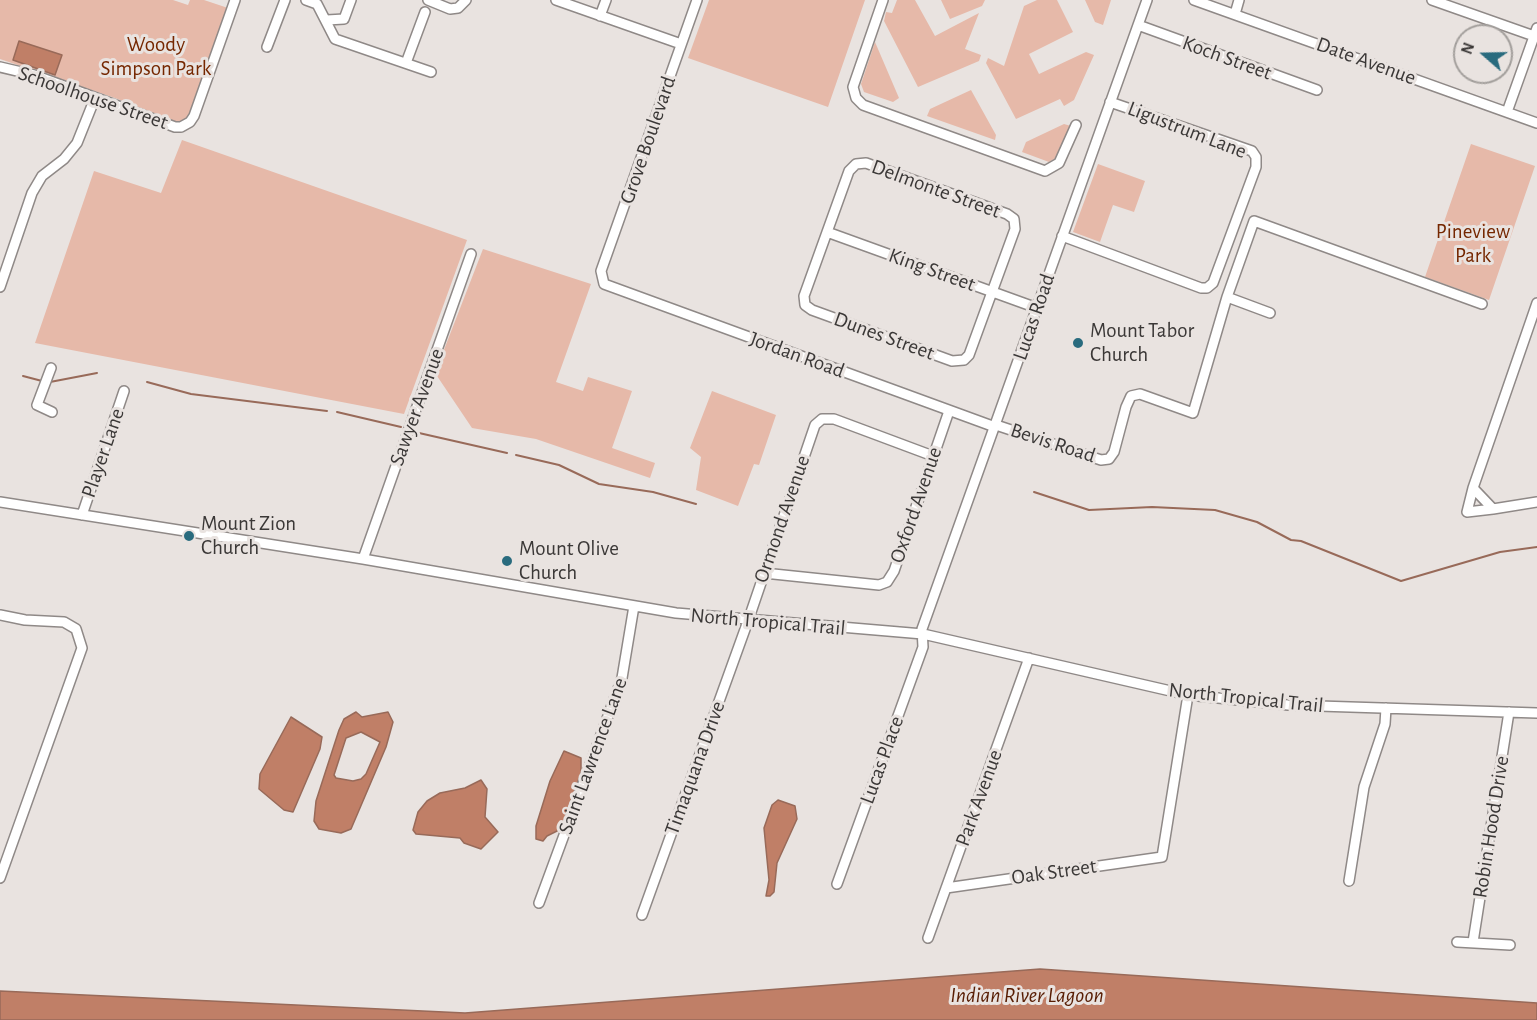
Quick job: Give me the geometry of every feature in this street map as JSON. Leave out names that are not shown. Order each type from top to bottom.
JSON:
[{"type":"street","name":"Schoolhouse Street","points":[[0,67],[34,75],[175,127],[186,125],[194,117],[235,0]]},
{"type":"street","points":[[267,47],[285,0]]},
{"type":"street","points":[[306,0],[317,4],[335,39],[431,72]]},
{"type":"street","points":[[327,20],[344,19],[351,0]]},
{"type":"street","points":[[428,0],[450,9],[458,8],[466,0]]},
{"type":"street","points":[[556,0],[681,44]]},
{"type":"street","points":[[600,16],[606,0]]},
{"type":"street","name":"Grove Boulevard","points":[[601,280],[601,271],[698,0]]},
{"type":"street","points":[[883,0],[853,87],[856,98],[863,105],[1045,171],[1059,163],[1076,124]]},
{"type":"street","name":"Lucas Road","points":[[923,634],[922,629],[1147,0]]},
{"type":"street","name":"Date Avenue","points":[[1194,0],[1537,123]]},
{"type":"street","points":[[1235,14],[1239,0]]},
{"type":"street","points":[[1432,0],[1535,32],[1507,112]]},
{"type":"street","points":[[406,63],[424,12]]},
{"type":"street","name":"Koch Street","points":[[1138,25],[1317,90]]},
{"type":"street","points":[[0,287],[32,193],[42,176],[71,152],[95,98]]},
{"type":"street","name":"Ligustrum Lane","points":[[1062,236],[1201,288],[1208,288],[1213,283],[1252,177],[1256,157],[1252,150],[1110,102]]},
{"type":"street","name":"Delmonte Street","points":[[827,232],[849,171],[856,164],[866,163],[1007,214],[1014,219],[1015,229],[992,292]]},
{"type":"street","name":"Bevis Road","points":[[995,426],[1101,460],[1109,459],[1114,452],[1131,396],[1140,394],[1192,413],[1227,297],[1254,221],[1482,304]]},
{"type":"street","name":"King Street","points":[[827,232],[1037,308]]},
{"type":"street","name":"Dunes Street","points":[[827,232],[804,296],[806,304],[812,310],[952,361],[964,360],[969,355],[992,292]]},
{"type":"street","name":"Sawyer Avenue","points":[[363,559],[471,254]]},
{"type":"street","name":"Jordan Road","points":[[601,280],[610,288],[995,426]]},
{"type":"street","points":[[1227,297],[1270,313]]},
{"type":"street","points":[[1537,303],[1473,488],[1467,512],[1537,502]]},
{"type":"street","points":[[51,368],[37,405],[52,412]]},
{"type":"street","name":"Player Lane","points":[[82,515],[124,391]]},
{"type":"street","name":"Oxford Avenue","points":[[764,573],[879,585],[887,582],[894,571],[949,411]]},
{"type":"street","name":"Ormond Avenue","points":[[748,621],[815,425],[822,419],[834,419],[933,456]]},
{"type":"street","points":[[1473,488],[1493,509]]},
{"type":"street","name":"North Tropical Trail","points":[[0,502],[363,559],[634,606],[748,621],[923,634],[1188,695],[1288,705],[1537,713]]},
{"type":"street","name":"Saint Lawrence Lane","points":[[539,903],[622,678],[634,606]]},
{"type":"street","points":[[0,615],[15,619],[64,622],[76,629],[82,648],[0,878]]},
{"type":"street","name":"Timaquana Drive","points":[[642,915],[748,621]]},
{"type":"street","name":"Lucas Place","points":[[837,884],[923,647],[923,634]]},
{"type":"street","name":"Park Avenue","points":[[928,938],[1029,658]]},
{"type":"street","name":"Oak Street","points":[[946,888],[1161,857],[1188,695]]},
{"type":"street","points":[[1349,881],[1364,787],[1385,724],[1386,708]]},
{"type":"street","name":"Robin Hood Drive","points":[[1473,942],[1509,712]]},
{"type":"street","points":[[1457,942],[1510,945]]},
{"type":"green space","name":"Woody Simpson Park","points":[[0,0],[173,0],[188,5],[190,0],[204,0],[231,9],[190,115],[186,121],[175,122],[115,98],[0,59]]},
{"type":"green space","points":[[709,0],[865,0],[828,107],[688,58]]},
{"type":"green space","points":[[897,0],[915,0],[935,36],[979,13],[965,49],[981,55],[979,61],[918,87],[884,21],[886,12],[892,13]]},
{"type":"green space","points":[[941,0],[985,0],[982,6],[950,19]]},
{"type":"green space","points":[[1037,0],[1057,0],[1073,32],[1029,54],[1039,74],[1086,52],[1094,55],[1074,100],[1064,106],[1060,99],[1016,119],[986,63],[988,58],[1004,66],[1024,6]]},
{"type":"green space","points":[[1085,0],[1111,0],[1103,25],[1095,22]]},
{"type":"green space","points":[[875,42],[899,98],[893,102],[864,92],[861,84]]},
{"type":"green space","points":[[971,90],[996,135],[995,140],[927,116],[930,109]]},
{"type":"green space","points":[[1064,124],[1071,126],[1059,156],[1049,162],[1022,152],[1026,142]]},
{"type":"green space","points":[[182,140],[467,240],[404,414],[35,343],[94,171],[161,193]]},
{"type":"green space","name":"Pineview Park","points":[[1471,144],[1535,166],[1489,300],[1425,277]]},
{"type":"green space","points":[[1098,164],[1145,181],[1134,212],[1113,205],[1100,242],[1073,232]]},
{"type":"green space","points":[[483,249],[591,284],[556,382],[583,391],[588,377],[632,391],[612,448],[655,463],[650,478],[536,439],[472,428],[435,373]]},
{"type":"green space","points":[[712,391],[776,415],[759,465],[754,464],[738,506],[696,490],[701,457],[690,448]]},
{"type":"water","points":[[19,41],[62,55],[55,75],[13,60]]},
{"type":"water","points":[[356,712],[362,717],[388,712],[393,722],[386,747],[351,829],[341,833],[319,829],[314,821],[316,801],[344,719]],"holes":[[[361,732],[380,742],[366,774],[361,779],[353,781],[336,778],[334,775],[346,738]]]},
{"type":"water","points":[[291,717],[322,737],[320,749],[293,812],[284,810],[259,789],[260,774]]},
{"type":"water","points":[[564,751],[581,758],[581,773],[561,829],[547,836],[543,841],[536,839],[536,826],[550,781]]},
{"type":"water","points":[[481,780],[487,789],[485,817],[498,832],[481,849],[464,843],[460,838],[416,834],[413,830],[418,812],[427,801],[440,793],[465,788]]},
{"type":"water","points":[[778,800],[795,806],[797,819],[777,863],[774,892],[766,896],[769,880],[764,828],[772,805]]},
{"type":"water","name":"Indian River Lagoon","points":[[1040,969],[1537,1003],[1537,1020],[0,1020],[0,991],[465,1013]]},
{"type":"waterway","points":[[50,382],[97,373]]},
{"type":"waterway","points":[[23,376],[42,381]]},
{"type":"waterway","points":[[147,382],[191,394],[327,411]]},
{"type":"waterway","points":[[337,412],[401,427]]},
{"type":"waterway","points":[[419,433],[507,453]]},
{"type":"waterway","points":[[516,455],[559,465],[599,484],[653,492],[696,504]]},
{"type":"waterway","points":[[1034,492],[1089,510],[1152,507],[1215,510],[1257,522],[1291,540],[1301,541],[1401,581],[1500,552],[1537,547]]},
{"type":"place","name":"Mount Tabor Church","points":[[1078,343]]},
{"type":"place","name":"Mount Zion Church","points":[[189,536]]},
{"type":"place","name":"Mount Olive Church","points":[[507,561]]}]
